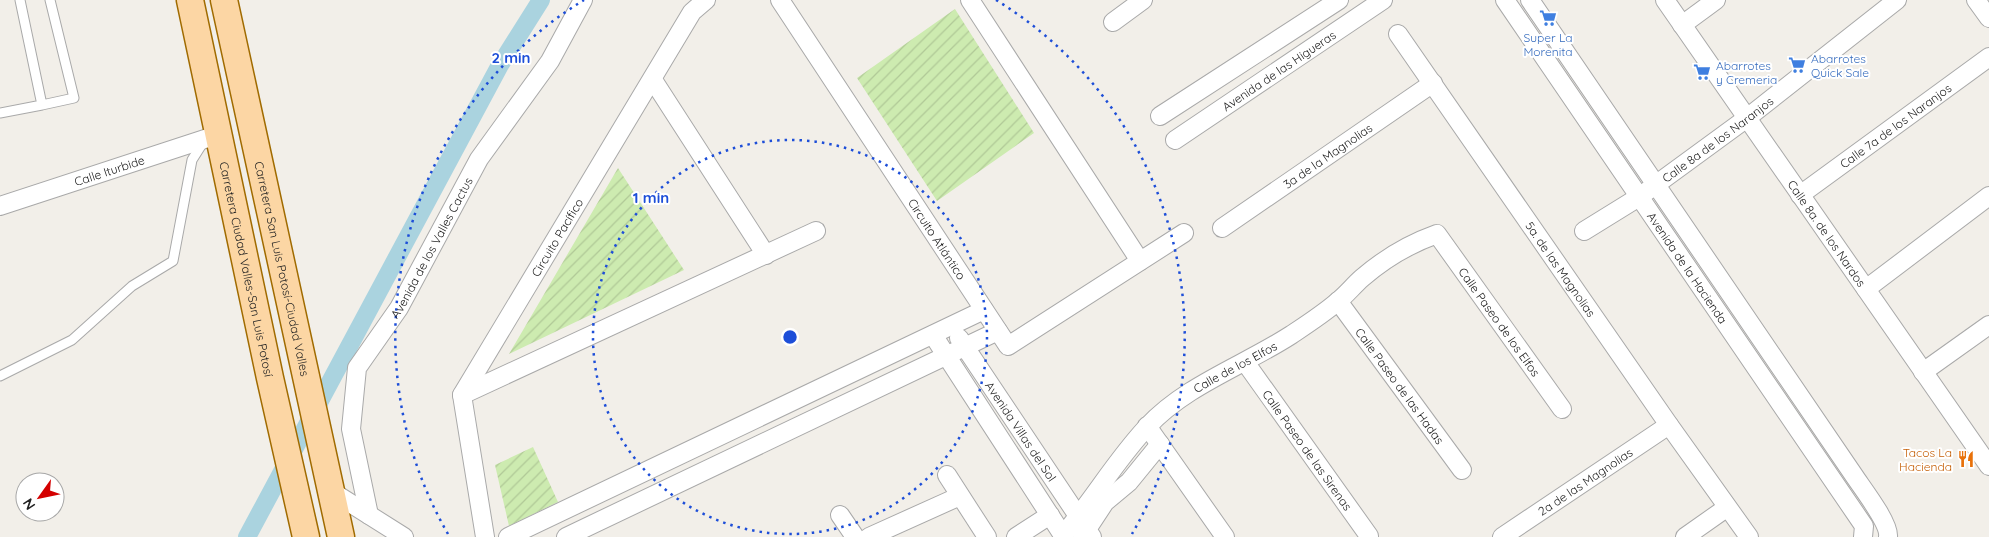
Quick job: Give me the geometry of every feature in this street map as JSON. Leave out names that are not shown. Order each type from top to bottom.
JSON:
[{"type":"main road","name":"Carretera Ciudad Valles-San Luis Potosí","points":[[190,0],[212,137],[306,537]]},
{"type":"main road","name":"Carretera San Luis Potosí-Ciudad Valles","points":[[224,0],[341,537]]},
{"type":"street","name":"Avenida de los Valles Cactus","points":[[369,515],[351,428],[357,368],[399,308],[479,159],[550,61],[583,0]]},
{"type":"street","name":"Circuito Pacífico","points":[[462,395],[653,80],[692,12],[706,0]]},
{"type":"street","name":"Circuito Atlántico","points":[[780,0],[1008,346],[1184,233]]},
{"type":"street","points":[[970,0],[1140,261]]},
{"type":"street","points":[[1113,22],[1143,0]]},
{"type":"street","name":"Avenida de las Higueras","points":[[1160,116],[1339,0]]},
{"type":"street","name":"Avenida de las Higueras","points":[[1175,140],[1383,0]]},
{"type":"street","name":"Avenida de la Hacienda","points":[[1505,0],[1864,526],[1863,537]]},
{"type":"street","name":"Avenida de la Hacienda","points":[[1530,0],[1855,477],[1881,517],[1889,532],[1888,537]]},
{"type":"street","name":"Calle 8a. de los Nardos","points":[[1665,0],[1923,372],[1986,455]]},
{"type":"street","points":[[1682,25],[1716,0]]},
{"type":"street","name":"Calle 8a de los Naranjos","points":[[1584,231],[1656,186],[1747,118],[1897,0]]},
{"type":"street","points":[[1976,0],[1989,18]]},
{"type":"street","name":"5a. de las Magnolias","points":[[1398,34],[1724,504],[1749,537]]},
{"type":"street","points":[[1258,53],[1273,74]]},
{"type":"street","name":"Calle 7a de los Naranjos","points":[[1800,195],[1989,57]]},
{"type":"street","points":[[653,80],[766,255]]},
{"type":"street","name":"3a de la Magnolias","points":[[1222,228],[1432,83]]},
{"type":"street","name":"Calle Iturbide","points":[[0,206],[212,137]]},
{"type":"street","points":[[1866,289],[1989,196]]},
{"type":"street","points":[[485,537],[462,395],[816,231]]},
{"type":"street","name":"Calle de los Elfos","points":[[1085,530],[1111,471],[1147,426],[1183,397],[1211,379],[1245,362],[1290,335],[1338,301],[1361,279],[1390,257],[1420,240],[1437,234]]},
{"type":"street","name":"Calle Paseo de los Elfos","points":[[1437,234],[1562,409]]},
{"type":"street","name":"Calle Paseo de las Hadas","points":[[1338,301],[1462,470]]},
{"type":"street","points":[[508,537],[984,310]]},
{"type":"street","points":[[1923,372],[1989,325]]},
{"type":"street","name":"Avenida Villas del Sol","points":[[951,326],[1085,530]]},
{"type":"street","points":[[566,537],[998,331]]},
{"type":"street","name":"Avenida Villas del Sol","points":[[933,335],[1064,536]]},
{"type":"street","name":"Calle Paseo de las Sirenas","points":[[1245,362],[1368,536]]},
{"type":"street","name":"2a de las Magnolias","points":[[1502,537],[1669,425]]},
{"type":"street","points":[[1147,426],[1225,537]]},
{"type":"street","name":"Calle de los Elfos","points":[[1064,536],[1085,530],[1104,502],[1129,482],[1160,444]]},
{"type":"street","points":[[674,458],[685,480]]},
{"type":"street","points":[[946,475],[987,537]]},
{"type":"street","points":[[330,486],[369,515],[404,537]]},
{"type":"street","points":[[869,537],[960,496]]},
{"type":"street","points":[[1685,537],[1722,511],[1724,504]]},
{"type":"street","points":[[840,515],[855,537]]},
{"type":"street","points":[[1016,537],[1050,515]]},
{"type":"lane","points":[[20,0],[42,104]]},
{"type":"lane","points":[[0,113],[74,98],[50,0]]},
{"type":"lane","points":[[0,376],[72,340],[132,286],[174,261],[192,160],[212,137]]},
{"type":"green space","points":[[955,9],[1034,133],[937,201],[857,78]]},
{"type":"green space","points":[[618,168],[684,270],[509,354]]},
{"type":"green space","points":[[533,447],[558,502],[509,526],[495,465]]},
{"type":"waterway","points":[[247,537],[500,65],[541,0]]},
{"type":"place","name":"Super La Morenita","points":[[1548,18]]},
{"type":"place","name":"Abarrotes Quick Sale","points":[[1797,65]]},
{"type":"place","name":"Abarrotes y Cremeria","points":[[1702,72]]},
{"type":"place","name":"Tacos La Hacienda","points":[[1966,459]]}]
